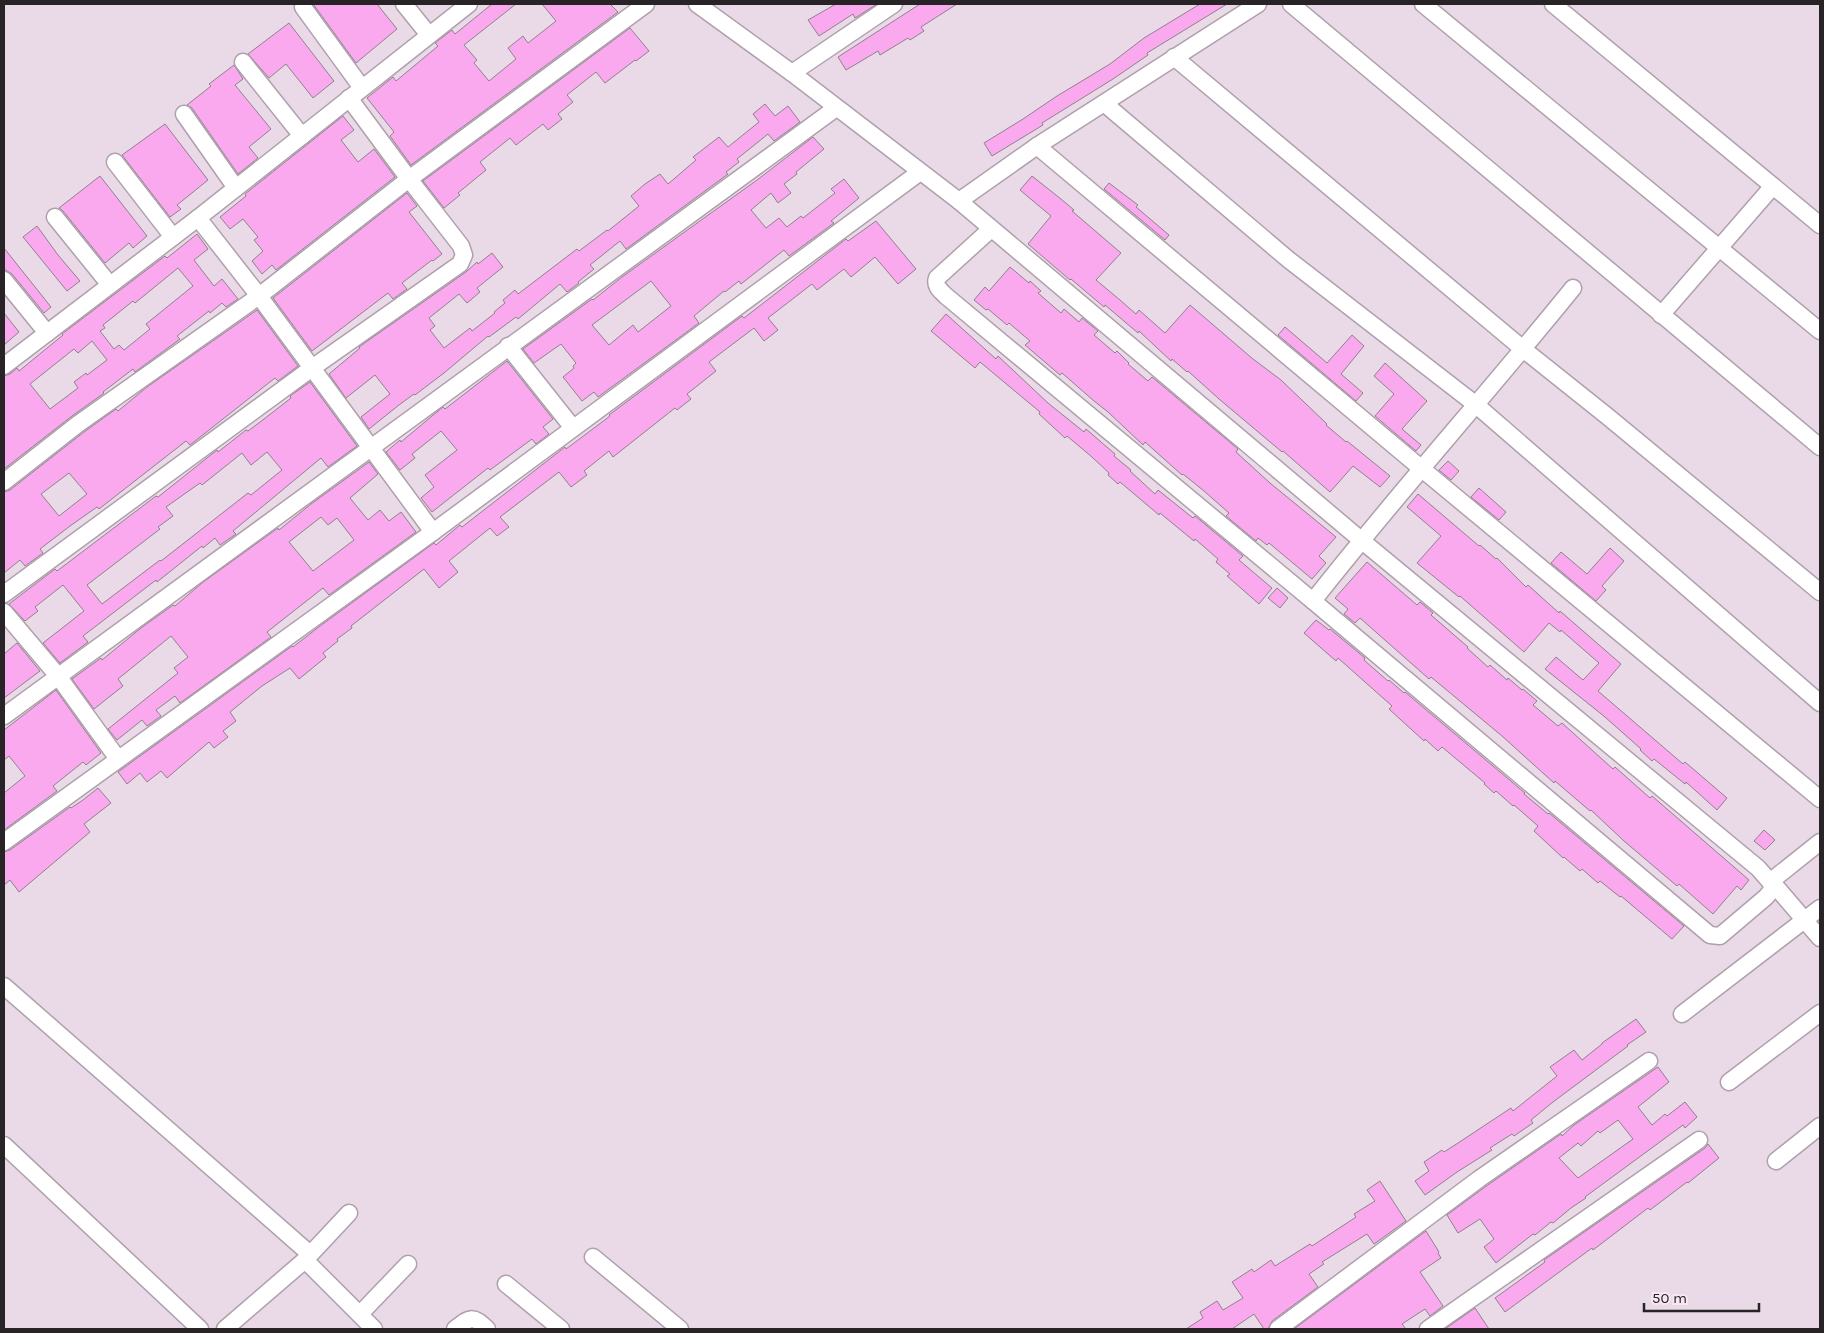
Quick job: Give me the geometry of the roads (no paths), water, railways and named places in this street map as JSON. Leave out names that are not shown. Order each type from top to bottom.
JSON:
[{"type":"street","points":[[404,4],[429,35]]},
{"type":"street","points":[[4,366],[174,237],[469,4]]},
{"type":"street","points":[[4,482],[78,424],[259,296],[409,179],[646,4]]},
{"type":"street","points":[[697,4],[792,72],[836,108],[959,201],[1361,540],[1750,861],[1771,881],[1820,938]]},
{"type":"street","points":[[792,72],[894,4]]},
{"type":"street","points":[[959,201],[1037,146],[1258,4]]},
{"type":"street","points":[[1291,4],[1820,447]]},
{"type":"street","points":[[1423,4],[1820,332]]},
{"type":"street","points":[[1553,4],[1820,225]]},
{"type":"street","points":[[4,594],[312,368],[456,267],[464,258],[461,246],[409,179],[303,7]]},
{"type":"street","points":[[1174,57],[1523,349],[1820,592]]},
{"type":"street","points":[[243,62],[302,136]]},
{"type":"street","points":[[1105,104],[1289,260],[1475,404],[1820,703]]},
{"type":"street","points":[[4,716],[836,108]]},
{"type":"street","points":[[184,114],[236,188]]},
{"type":"street","points":[[1037,146],[1820,799]]},
{"type":"street","points":[[115,162],[174,237]]},
{"type":"street","points":[[4,842],[433,532],[920,172]]},
{"type":"street","points":[[1661,315],[1773,186]]},
{"type":"street","points":[[55,217],[110,285]]},
{"type":"street","points":[[198,218],[259,296],[433,532]]},
{"type":"street","points":[[991,229],[937,278],[938,288],[1710,935],[1720,936],[1766,897],[1772,887],[1771,881]]},
{"type":"street","points":[[4,280],[47,333]]},
{"type":"street","points":[[1313,601],[1361,540],[1573,288]]},
{"type":"street","points":[[508,346],[573,428]]},
{"type":"street","points":[[4,612],[58,676],[118,759]]},
{"type":"street","points":[[1771,881],[1820,842]]},
{"type":"street","points":[[1682,1014],[1820,908]]},
{"type":"street","points":[[4,986],[307,1257],[374,1329]]},
{"type":"street","points":[[1729,1082],[1820,1013]]},
{"type":"street","points":[[1278,1329],[1480,1179],[1649,1062]]},
{"type":"street","points":[[1776,1161],[1820,1126]]},
{"type":"street","points":[[1428,1329],[1699,1140]]},
{"type":"street","points":[[4,1145],[200,1329]]},
{"type":"street","points":[[225,1329],[307,1257],[349,1213]]},
{"type":"street","points":[[593,1257],[680,1329]]},
{"type":"street","points":[[360,1314],[408,1264]]},
{"type":"street","points":[[506,1284],[561,1329]]},
{"type":"street","points":[[455,1329],[471,1319],[477,1320],[487,1329]]}]
